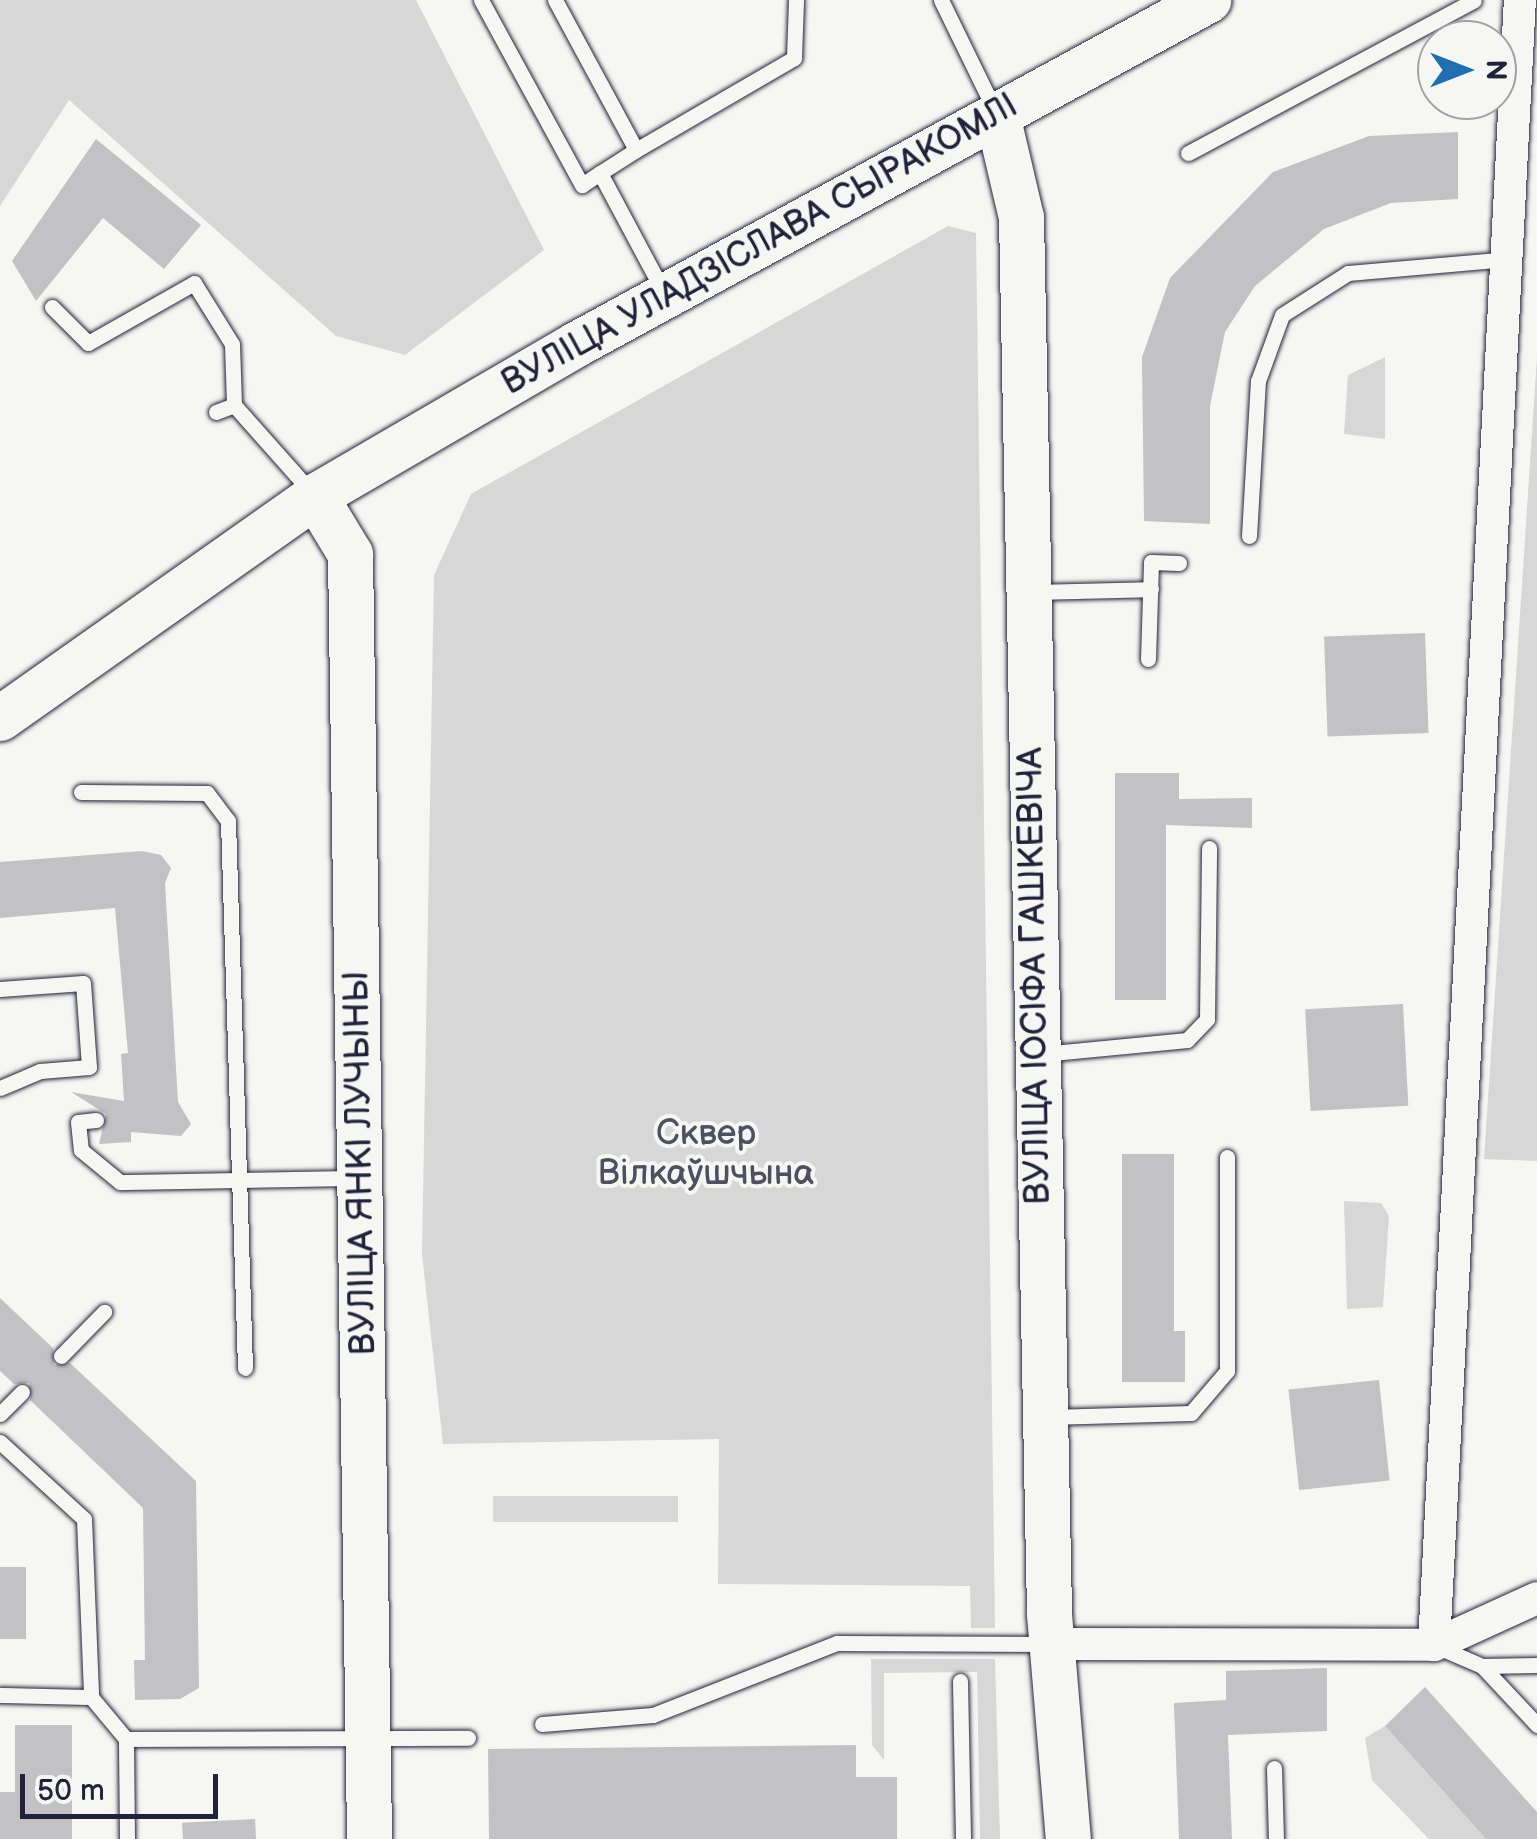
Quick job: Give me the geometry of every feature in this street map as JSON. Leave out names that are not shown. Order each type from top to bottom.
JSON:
[{"type":"street","name":"ВУЛІЦА УЛАДЗІСЛАВА СЫРАКОМЛІ","points":[[0,718],[315,496],[665,295],[1208,0]]},
{"type":"street","points":[[1434,1645],[1510,259],[1520,0]]},
{"type":"street","name":"ВУЛІЦА ІОСІФА ГАШКЕВІЧА","points":[[997,115],[1022,217],[1050,1644],[1068,1839]]},
{"type":"street","name":"ВУЛІЦА ЯНКІ ЛУЧЫНЫ","points":[[315,496],[350,554],[369,1839]]},
{"type":"street","points":[[1050,1644],[1434,1645],[1537,1598]]},
{"type":"lane","points":[[482,0],[582,185],[794,58],[796,0]]},
{"type":"lane","points":[[555,0],[636,150]]},
{"type":"lane","points":[[941,0],[997,115]]},
{"type":"lane","points":[[1188,153],[1474,0]]},
{"type":"lane","points":[[600,173],[665,295]]},
{"type":"lane","points":[[1249,536],[1258,380],[1282,316],[1348,274],[1510,259]]},
{"type":"lane","points":[[52,306],[88,343],[194,283],[232,344],[234,405],[315,496]]},
{"type":"lane","points":[[216,412],[234,405]]},
{"type":"lane","points":[[1148,659],[1151,562],[1179,563]]},
{"type":"lane","points":[[1027,592],[1152,589]]},
{"type":"lane","points":[[81,792],[207,793],[228,822],[245,1368]]},
{"type":"lane","points":[[1036,1054],[1187,1040],[1206,1019],[1209,848]]},
{"type":"lane","points":[[0,989],[83,983],[89,1067],[40,1071],[0,1088]]},
{"type":"lane","points":[[96,1120],[78,1122],[81,1150],[120,1182],[361,1178]]},
{"type":"lane","points":[[1046,1417],[1191,1413],[1227,1371],[1227,1157]]},
{"type":"lane","points":[[61,1356],[104,1312]]},
{"type":"lane","points":[[0,1414],[22,1392]]},
{"type":"lane","points":[[0,1442],[84,1519],[91,1698],[126,1740],[127,1839]]},
{"type":"lane","points":[[542,1724],[653,1715],[836,1643],[1050,1644]]},
{"type":"lane","points":[[1434,1645],[1482,1666],[1537,1725]]},
{"type":"lane","points":[[1482,1666],[1537,1666]]},
{"type":"lane","points":[[960,1681],[963,1839]]},
{"type":"lane","points":[[0,1695],[91,1698]]},
{"type":"lane","points":[[126,1740],[468,1738]]},
{"type":"lane","points":[[1274,1768],[1276,1839]]},
{"type":"green space","points":[[0,0],[416,0],[544,250],[405,355],[336,336],[69,100],[0,206]]},
{"type":"green space","name":"Сквер Вілкаўшчына","points":[[948,226],[976,233],[995,1628],[971,1628],[970,1586],[718,1584],[719,1439],[443,1444],[422,1254],[434,575],[471,494]]},
{"type":"green space","points":[[1385,357],[1385,439],[1344,434],[1348,375]]},
{"type":"green space","points":[[1537,357],[1537,1161],[1484,1159]]},
{"type":"green space","points":[[1344,1201],[1381,1203],[1389,1216],[1383,1307],[1347,1309]]},
{"type":"green space","points":[[493,1496],[678,1496],[678,1522],[493,1522]]},
{"type":"green space","points":[[871,1659],[995,1659],[1000,1839],[980,1839],[977,1672],[884,1673],[884,1760],[872,1745]]},
{"type":"green space","points":[[1385,1726],[1486,1839],[1429,1839],[1372,1780],[1365,1738]]},
{"type":"building","points":[[1458,132],[1458,199],[1391,203],[1324,229],[1255,286],[1225,332],[1210,406],[1210,524],[1144,521],[1142,357],[1170,278],[1273,172],[1369,136]]},
{"type":"building","points":[[96,139],[201,225],[164,269],[103,218],[36,301],[12,261]]},
{"type":"building","points":[[1425,633],[1428,733],[1328,736],[1324,637]]},
{"type":"building","points":[[1115,773],[1179,773],[1179,799],[1252,798],[1252,828],[1166,825],[1166,1000],[1115,1000]]},
{"type":"building","points":[[142,851],[161,855],[171,868],[165,883],[178,1102],[191,1124],[181,1136],[131,1132],[131,1142],[99,1144],[106,1114],[71,1092],[124,1101],[121,1054],[128,1053],[115,908],[0,918],[0,862]]},
{"type":"building","points":[[1403,1004],[1408,1106],[1310,1111],[1305,1009]]},
{"type":"building","points":[[1122,1154],[1174,1154],[1174,1331],[1185,1331],[1185,1382],[1122,1382]]},
{"type":"building","points":[[0,1298],[53,1348],[54,1365],[70,1363],[196,1481],[199,1688],[180,1699],[135,1700],[134,1660],[145,1660],[143,1508],[30,1400],[29,1383],[14,1384],[0,1371]]},
{"type":"building","points":[[1379,1380],[1390,1480],[1299,1490],[1288,1390]]},
{"type":"building","points":[[0,1567],[26,1567],[26,1639],[0,1639]]},
{"type":"building","points":[[1327,1668],[1327,1731],[1228,1735],[1232,1839],[1179,1839],[1174,1703],[1226,1700],[1226,1671]]},
{"type":"building","points":[[1425,1687],[1537,1812],[1537,1839],[1486,1839],[1385,1726]]},
{"type":"building","points":[[15,1725],[72,1725],[72,1839],[0,1839],[0,1792],[15,1792]]},
{"type":"building","points":[[856,1745],[856,1777],[897,1777],[897,1839],[489,1839],[488,1749]]},
{"type":"building","points":[[255,1819],[256,1839],[183,1839],[182,1823]]}]
